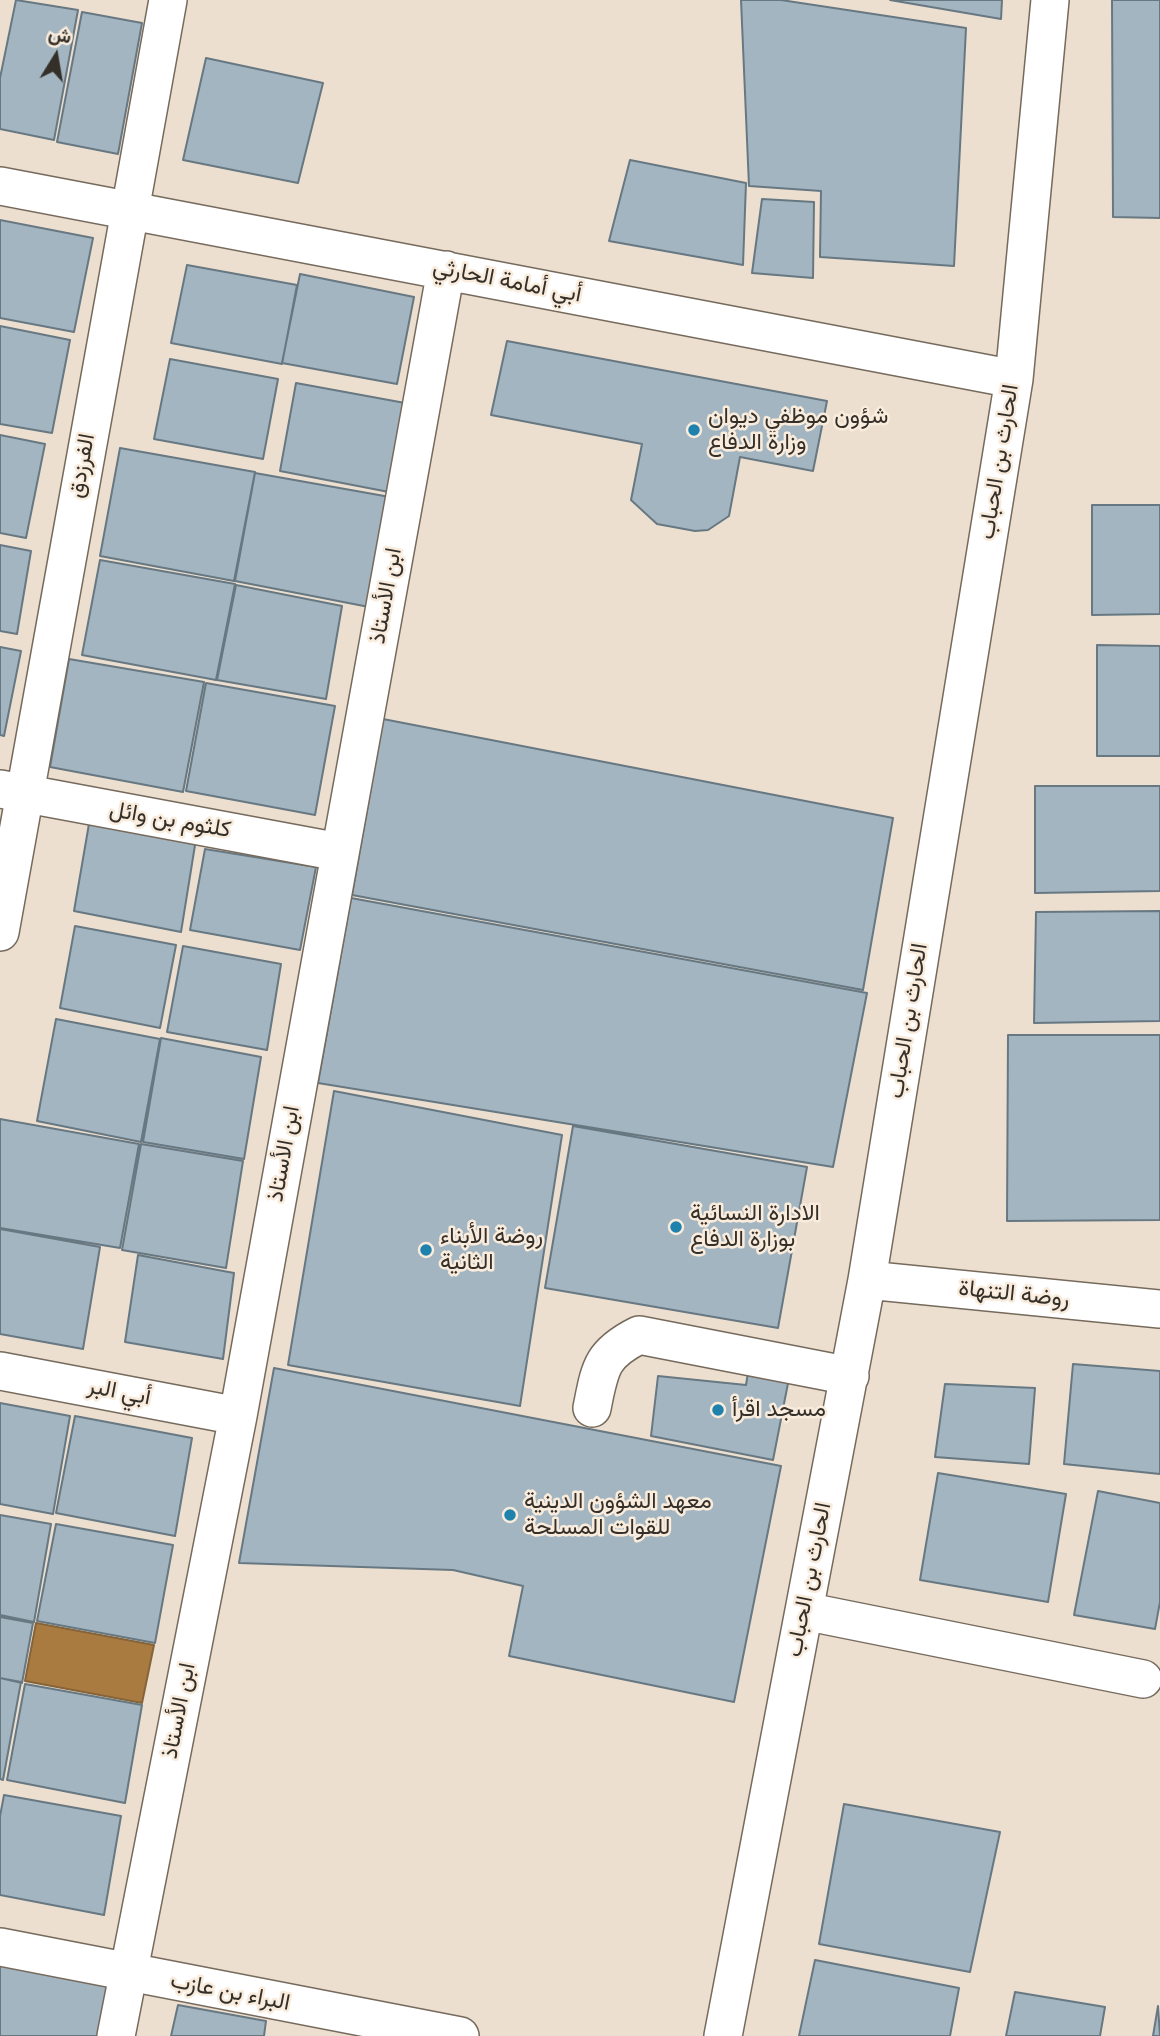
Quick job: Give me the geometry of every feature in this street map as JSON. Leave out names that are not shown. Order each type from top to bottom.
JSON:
[{"type":"street","name":"الفرزدق","points":[[0,932],[13,792],[168,0]]},
{"type":"street","name":"الحارث بن الحباب","points":[[723,2036],[867,1280],[1014,379],[1050,0]]},
{"type":"street","name":"أبي أمامة الحارثي","points":[[0,186],[1014,379]]},
{"type":"street","name":"ابن الأستاذ","points":[[116,2036],[238,1416],[446,270]]},
{"type":"street","name":"كلثوم بن وائل","points":[[13,792],[340,852]]},
{"type":"street","name":"روضة التنهاة","points":[[867,1280],[1160,1309]]},
{"type":"street","points":[[592,1408],[599,1372],[614,1348],[639,1335],[850,1376]]},
{"type":"street","name":"أبي البر","points":[[0,1371],[238,1416]]},
{"type":"street","points":[[804,1611],[1143,1679]]},
{"type":"street","name":"البراء بن عازب","points":[[0,1947],[410,2031],[460,2036]]},
{"type":"shaded area","points":[[36,1623],[154,1645],[142,1703],[25,1681]]},
{"type":"building","points":[[16,0],[78,10],[54,140],[0,129],[0,78]]},
{"type":"building","points":[[741,0],[781,0],[966,28],[954,266],[820,257],[821,191],[749,186]]},
{"type":"building","points":[[890,0],[1002,0],[1001,19]]},
{"type":"building","points":[[1112,0],[1160,0],[1160,218],[1113,217]]},
{"type":"building","points":[[82,12],[142,23],[118,154],[57,142]]},
{"type":"building","points":[[206,58],[323,83],[298,183],[183,160]]},
{"type":"building","points":[[630,160],[746,183],[743,265],[609,241]]},
{"type":"building","points":[[762,199],[814,202],[813,278],[752,273]]},
{"type":"building","points":[[0,220],[93,238],[74,332],[0,318]]},
{"type":"building","points":[[187,265],[297,285],[282,364],[171,343]]},
{"type":"building","points":[[300,274],[414,297],[397,384],[282,363]]},
{"type":"building","points":[[0,326],[70,340],[52,433],[0,424]]},
{"type":"building","name":"شؤون موظفي ديوان وزارة الدفاع","points":[[507,341],[827,401],[813,471],[740,457],[729,516],[708,530],[695,531],[657,524],[631,500],[642,444],[491,415]]},
{"type":"building","points":[[170,359],[278,379],[263,459],[154,439]]},
{"type":"building","points":[[296,383],[405,403],[389,492],[280,471]]},
{"type":"building","points":[[0,435],[45,444],[26,538],[0,533]]},
{"type":"building","points":[[120,448],[255,472],[234,581],[100,556]]},
{"type":"building","points":[[255,473],[390,497],[369,607],[235,581]]},
{"type":"building","points":[[1092,505],[1160,505],[1160,614],[1092,615]]},
{"type":"building","points":[[0,545],[31,551],[17,634],[0,631]]},
{"type":"building","points":[[100,560],[235,584],[216,680],[82,655]]},
{"type":"building","points":[[236,585],[342,606],[326,699],[217,680]]},
{"type":"building","points":[[1097,645],[1160,646],[1160,756],[1097,756]]},
{"type":"building","points":[[0,647],[21,651],[4,736],[0,735]]},
{"type":"building","points":[[69,659],[204,682],[183,792],[50,767]]},
{"type":"building","points":[[206,683],[335,706],[315,815],[186,791]]},
{"type":"building","points":[[383,719],[893,818],[863,990],[352,895]]},
{"type":"building","points":[[1035,786],[1160,786],[1160,891],[1035,893]]},
{"type":"building","points":[[90,818],[196,839],[181,932],[74,911]]},
{"type":"building","points":[[205,849],[316,867],[300,950],[190,930]]},
{"type":"building","points":[[351,898],[867,993],[833,1167],[318,1083]]},
{"type":"building","points":[[1160,911],[1160,1021],[1034,1023],[1036,912]]},
{"type":"building","points":[[75,926],[176,945],[160,1028],[60,1008]]},
{"type":"building","points":[[183,946],[281,964],[267,1050],[167,1032]]},
{"type":"building","points":[[56,1019],[160,1039],[141,1142],[37,1121]]},
{"type":"building","points":[[1008,1035],[1160,1035],[1160,1220],[1007,1221]]},
{"type":"building","points":[[161,1038],[261,1057],[244,1159],[143,1142]]},
{"type":"building","name":"روضة الأبناء الثانية","points":[[334,1091],[562,1135],[520,1406],[288,1365]]},
{"type":"building","points":[[0,1119],[139,1144],[120,1248],[0,1228]]},
{"type":"building","name":"الادارة النسائية بوزارة الدفاع","points":[[573,1126],[807,1167],[778,1328],[545,1288]]},
{"type":"building","points":[[141,1144],[243,1161],[226,1268],[122,1250]]},
{"type":"building","points":[[0,1229],[100,1247],[83,1349],[0,1334]]},
{"type":"building","points":[[138,1255],[234,1273],[223,1359],[125,1342]]},
{"type":"building","points":[[1073,1364],[1160,1371],[1160,1474],[1064,1464]]},
{"type":"building","name":"مسجد اقرأ","points":[[749,1366],[790,1373],[773,1460],[651,1436],[658,1376],[746,1385]]},
{"type":"building","name":"معهد الشؤون الدينية للقوات المسلحة","points":[[274,1368],[781,1466],[734,1702],[509,1656],[523,1586],[453,1570],[239,1563]]},
{"type":"building","points":[[945,1384],[1035,1388],[1029,1464],[935,1457]]},
{"type":"building","points":[[0,1403],[70,1416],[53,1514],[0,1504]]},
{"type":"building","points":[[75,1416],[192,1438],[175,1536],[56,1513]]},
{"type":"building","points":[[938,1473],[1066,1494],[1048,1602],[920,1580]]},
{"type":"building","points":[[1098,1491],[1160,1503],[1160,1602],[1155,1629],[1074,1615]]},
{"type":"building","points":[[0,1515],[51,1524],[34,1622],[0,1615]]},
{"type":"building","points":[[56,1524],[173,1545],[155,1643],[37,1621]]},
{"type":"building","points":[[0,1617],[33,1623],[22,1683],[0,1678]]},
{"type":"building","points":[[0,1678],[21,1682],[3,1780],[0,1779]]},
{"type":"building","points":[[25,1684],[142,1705],[125,1803],[7,1780]]},
{"type":"building","points":[[4,1795],[121,1816],[104,1915],[0,1895],[0,1816]]},
{"type":"building","points":[[844,1804],[1000,1832],[970,1972],[819,1944]]},
{"type":"building","points":[[815,1960],[959,1988],[950,2036],[799,2036]]},
{"type":"building","points":[[0,1964],[112,1987],[101,2036],[0,2036]]},
{"type":"building","points":[[1015,1992],[1105,2007],[1100,2036],[1006,2036]]},
{"type":"building","points":[[178,2005],[266,2021],[264,2036],[171,2036]]},
{"type":"building","points":[[1158,2006],[1160,2036],[1153,2036]]},
{"type":"place","name":"شؤون موظفي ديوان وزارة الدفاع","points":[[694,430]]},
{"type":"place","name":"الادارة النسائية بوزارة الدفاع","points":[[676,1227]]},
{"type":"place","name":"روضة الأبناء الثانية","points":[[426,1250]]},
{"type":"place","name":"مسجد اقرأ","points":[[718,1410]]},
{"type":"place","name":"معهد الشؤون الدينية للقوات المسلحة","points":[[510,1515]]}]
